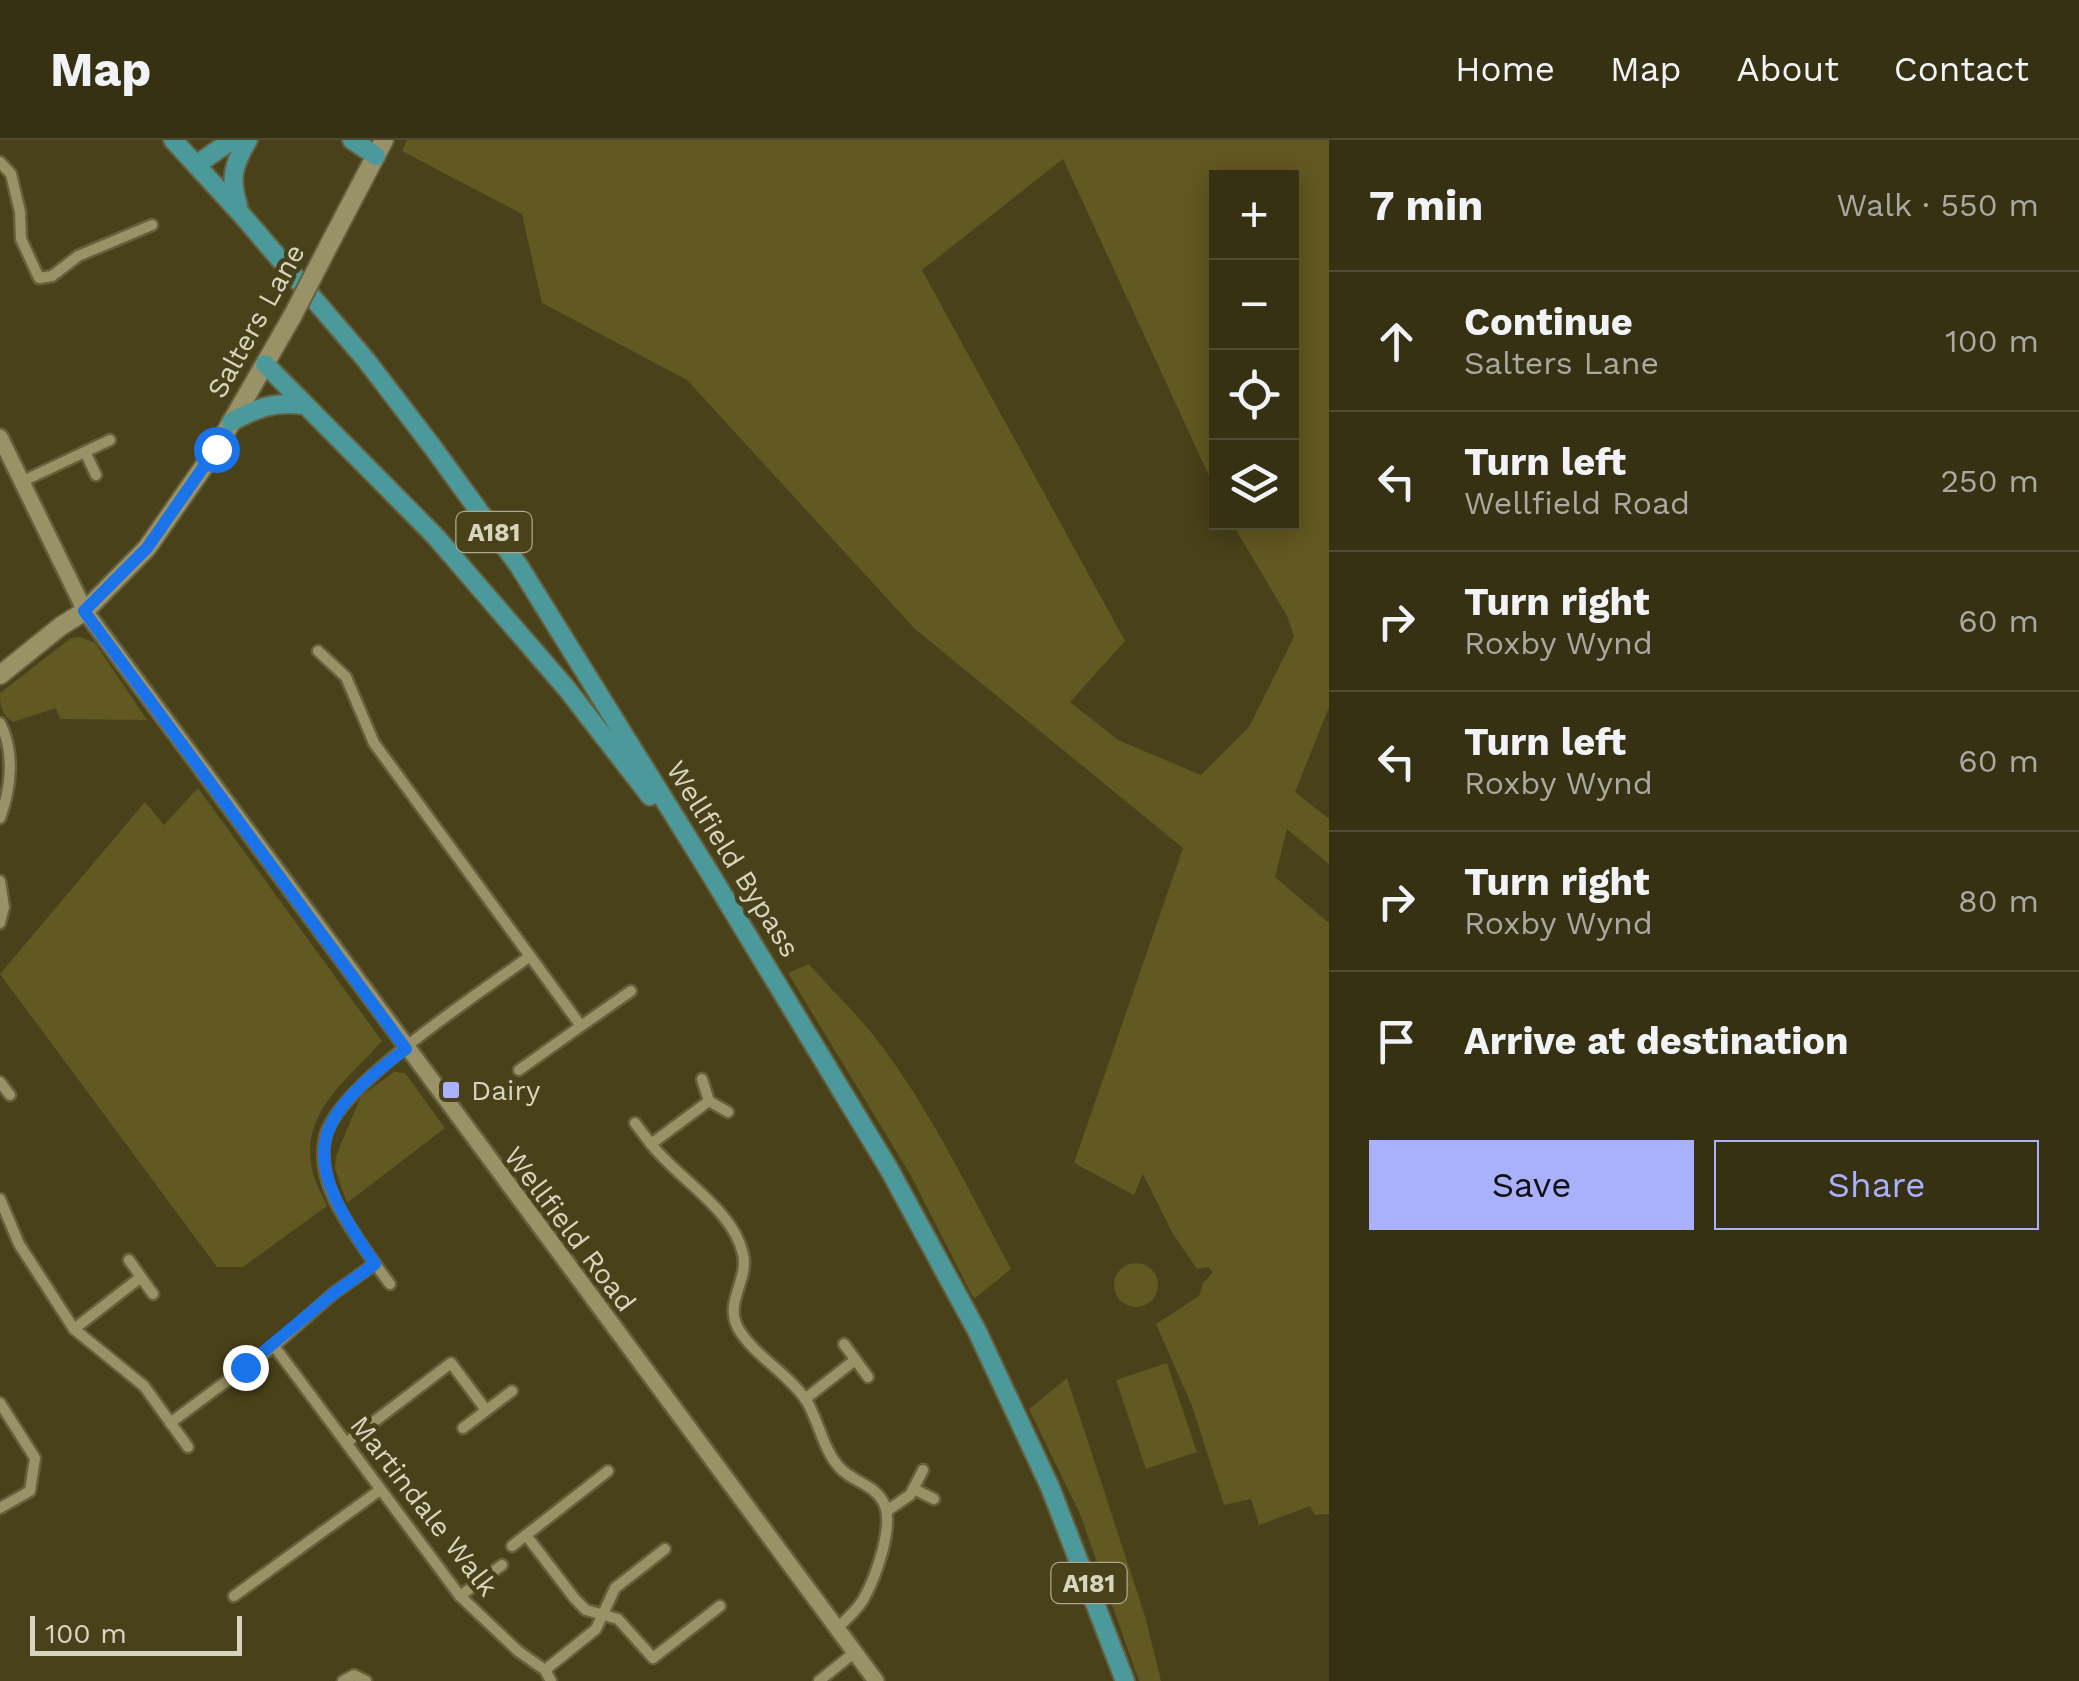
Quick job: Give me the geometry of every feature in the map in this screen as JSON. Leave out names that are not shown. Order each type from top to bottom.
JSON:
[{"type":"main road","name":"Wellfield Bypass","points":[[173,140],[242,214],[366,360],[519,566],[711,875],[889,1169],[977,1331],[1050,1487],[1125,1681]]},
{"type":"main road","points":[[196,165],[232,140]]},
{"type":"main road","points":[[242,214],[232,186],[235,161],[248,140]]},
{"type":"main road","points":[[352,140],[380,148]]},
{"type":"main road","name":"Salters Lane","points":[[0,675],[84,611],[147,548],[232,422],[380,148]]},
{"type":"main road","points":[[265,364],[436,538],[543,661],[711,875]]},
{"type":"main road","points":[[232,422],[262,405],[304,405]]},
{"type":"street","points":[[0,162],[11,174],[20,212],[20,239],[40,278],[52,276],[78,256],[152,226]]},
{"type":"street","name":"Wellfield Road","points":[[0,437],[84,611],[876,1681]]},
{"type":"street","points":[[21,482],[110,440]]},
{"type":"street","points":[[85,452],[96,475]]},
{"type":"street","points":[[318,651],[346,677],[374,742],[580,1026]]},
{"type":"street","points":[[0,724],[9,748],[9,788],[0,818]]},
{"type":"street","points":[[0,881],[4,908],[0,922]]},
{"type":"street","points":[[390,1284],[346,1222],[331,1192],[325,1139],[338,1108],[355,1089],[530,956]]},
{"type":"street","points":[[519,1070],[631,991]]},
{"type":"street","points":[[702,1079],[709,1101],[728,1112]]},
{"type":"street","points":[[0,1082],[10,1095]]},
{"type":"street","points":[[651,1144],[709,1101]]},
{"type":"street","points":[[634,1123],[734,1233],[745,1266],[733,1306],[739,1329],[806,1400],[836,1463],[849,1476],[872,1488],[888,1510],[886,1534],[868,1588],[862,1601],[837,1628]]},
{"type":"street","points":[[0,1199],[19,1244],[74,1329],[144,1386],[188,1447]]},
{"type":"street","points":[[129,1260],[153,1294]]},
{"type":"street","points":[[170,1423],[375,1264]]},
{"type":"street","points":[[74,1329],[141,1277]]},
{"type":"street","points":[[844,1344],[868,1376]]},
{"type":"street","name":"Martindale Walk","points":[[274,1346],[460,1596],[545,1670],[552,1681]]},
{"type":"street","points":[[806,1400],[856,1360]]},
{"type":"street","points":[[346,1442],[451,1362],[486,1410]]},
{"type":"street","points":[[463,1428],[512,1391]]},
{"type":"street","points":[[0,1404],[35,1458],[30,1491],[0,1508]]},
{"type":"street","points":[[888,1510],[914,1489],[922,1470]]},
{"type":"street","points":[[512,1546],[608,1472]]},
{"type":"street","points":[[914,1489],[934,1499]]},
{"type":"street","points":[[234,1596],[380,1490]]},
{"type":"street","points":[[526,1535],[586,1610],[618,1619],[653,1658],[720,1606]]},
{"type":"street","points":[[545,1670],[596,1630],[615,1588],[666,1550]]},
{"type":"street","points":[[460,1596],[502,1566]]},
{"type":"street","points":[[819,1681],[854,1652]]},
{"type":"street","points":[[342,1681],[354,1675],[366,1681]]},
{"type":"shaded area","points":[[407,140],[1329,140],[1329,707],[1295,792],[1329,819],[1329,864],[1287,829],[1275,877],[1329,923],[1329,1514],[1315,1515],[1310,1506],[1259,1525],[1251,1499],[1224,1505],[1192,1406],[1156,1324],[1199,1296],[1203,1283],[1213,1272],[1208,1267],[1197,1269],[1173,1234],[1143,1174],[1134,1195],[1074,1163],[1183,848],[915,629],[687,380],[542,303],[522,214],[402,151]],"holes":[[[1063,159],[1209,476],[1209,170],[1299,170],[1299,530],[1236,530],[1287,616],[1294,637],[1249,727],[1201,775],[1118,740],[1070,702],[1125,641],[922,270]]]},
{"type":"shaded area","points":[[71,638],[95,643],[147,720],[60,719],[56,708],[13,722],[9,719],[2,710],[0,693]]},
{"type":"shaded area","points":[[198,788],[382,1041],[330,1098],[313,1130],[312,1169],[327,1206],[243,1267],[217,1267],[0,974],[145,802],[164,825]]},
{"type":"shaded area","points":[[809,964],[861,1020],[915,1094],[1011,1269],[974,1299],[910,1174],[788,973]]},
{"type":"shaded area","points":[[394,1072],[405,1073],[445,1128],[347,1203],[335,1169],[336,1156],[361,1096]]},
{"type":"shaded area","points":[[1136,1263],[1151,1270],[1158,1285],[1151,1300],[1136,1307],[1121,1300],[1114,1285],[1121,1270]]},
{"type":"shaded area","points":[[1167,1363],[1197,1452],[1146,1469],[1116,1380]]},
{"type":"shaded area","points":[[1067,1378],[1145,1616],[1161,1681],[1139,1681],[1080,1514],[1029,1409]]},
{"type":"place","name":"Dairy","points":[[451,1090]]},
{"type":"route","points":[[216,449],[147,548],[84,611],[406,1049],[355,1089],[338,1108],[325,1139],[331,1192],[375,1264],[245,1367]]}]
